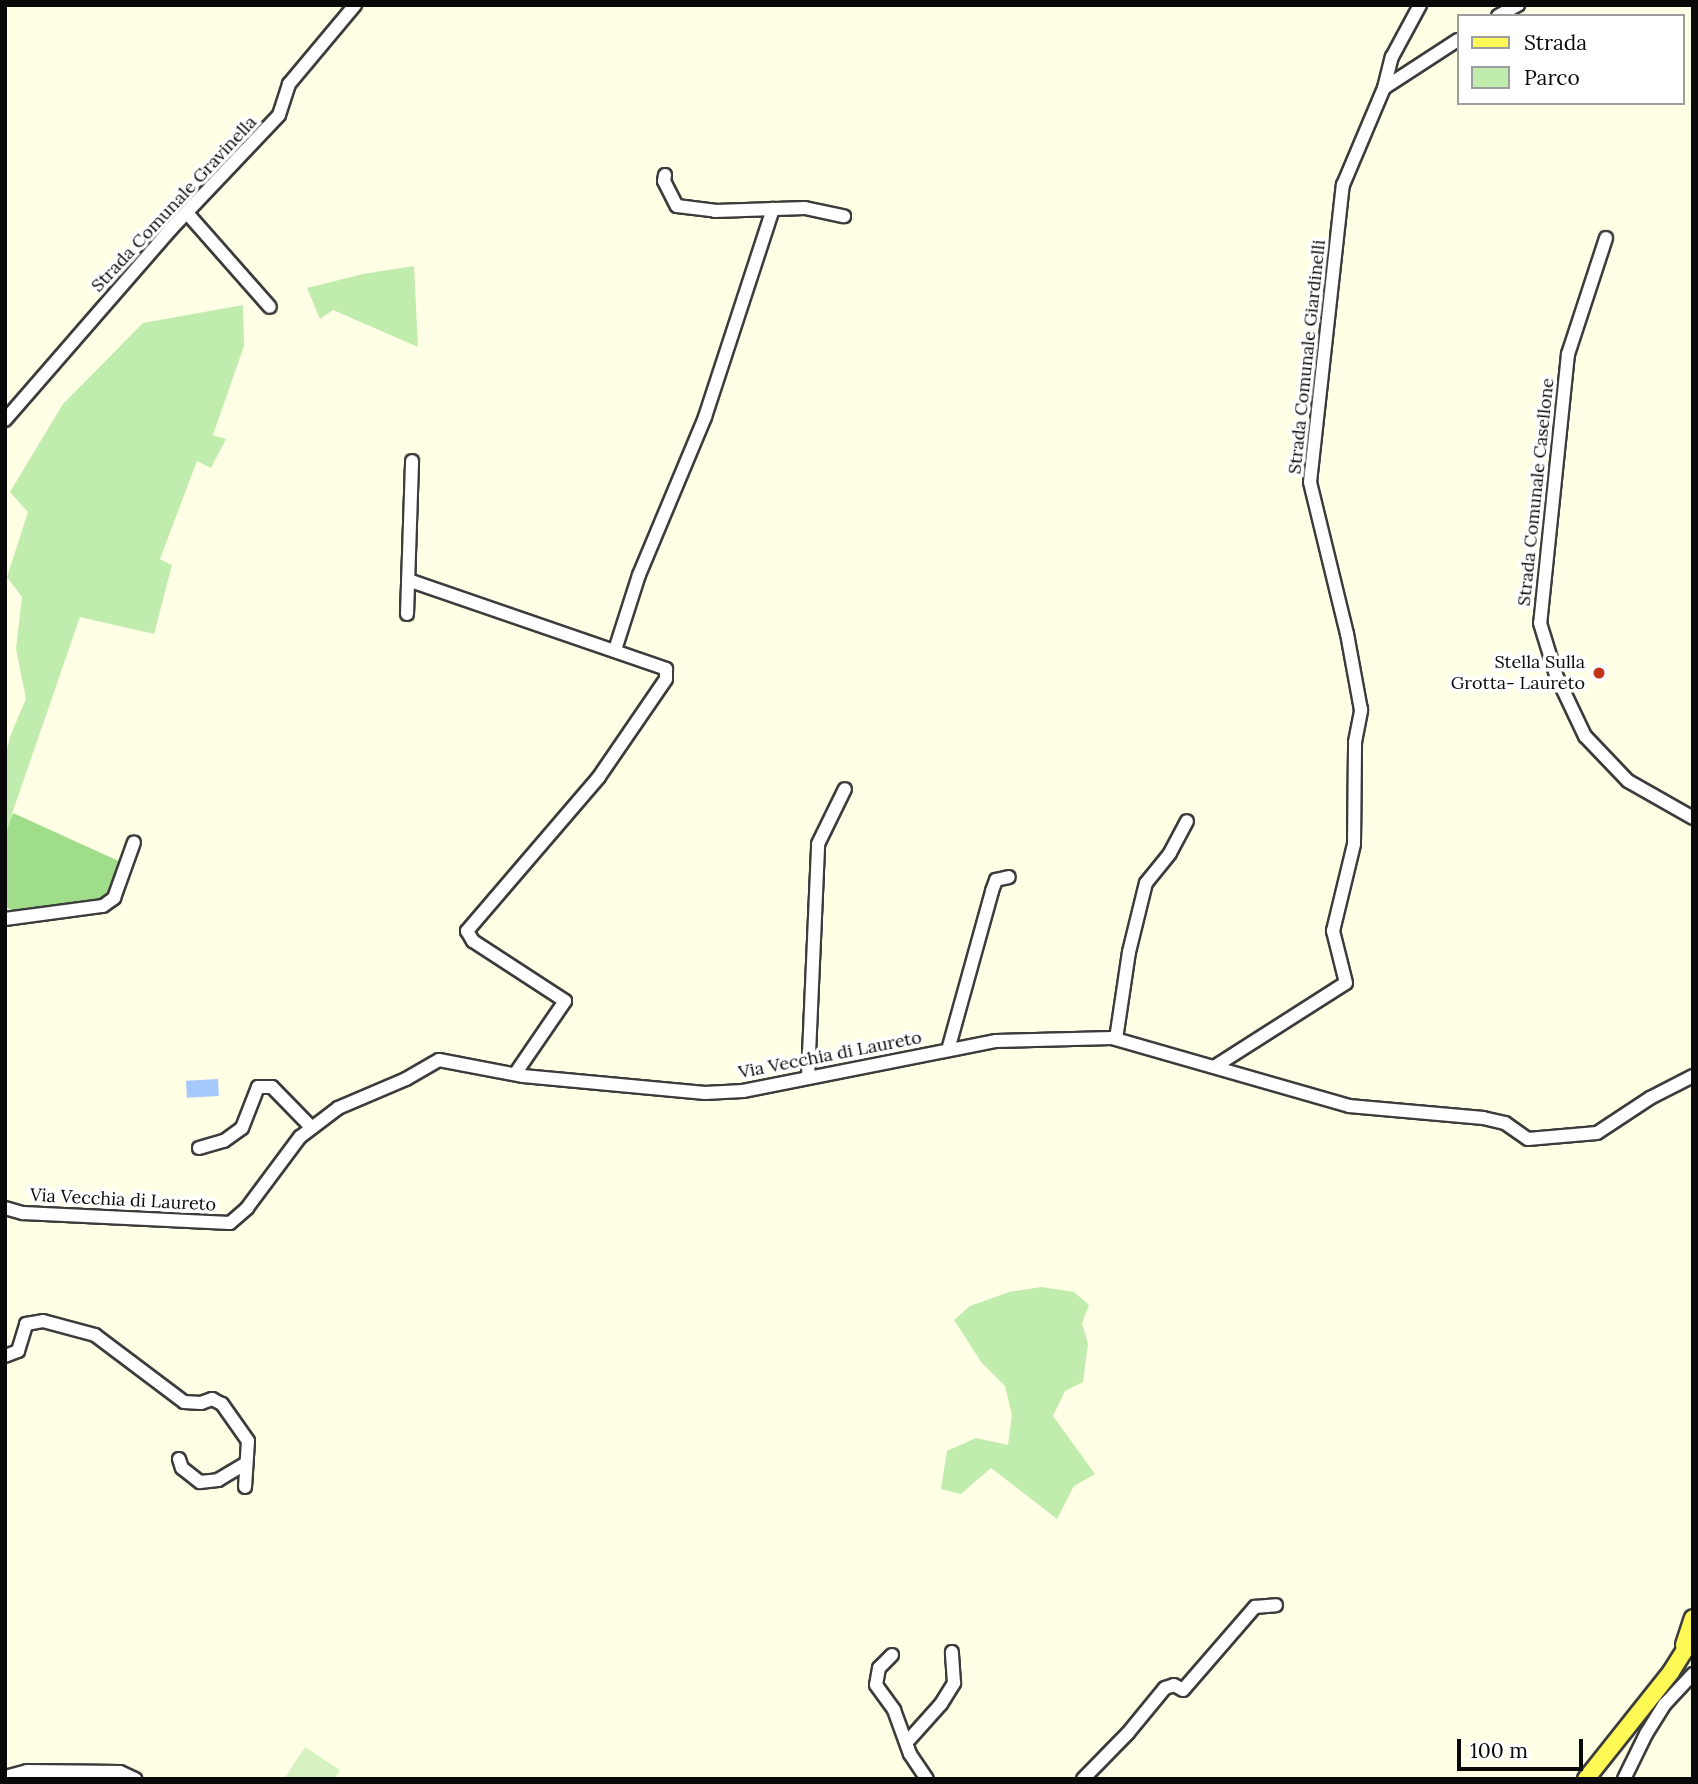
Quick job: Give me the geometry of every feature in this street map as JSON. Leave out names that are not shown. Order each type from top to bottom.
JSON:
[{"type":"main road","points":[[1586,1779],[1691,1645],[1684,1638],[1693,1618]]},
{"type":"street","name":"Strada Comunale Gravinella","points":[[5,420],[187,213],[279,115],[289,84],[355,5]]},
{"type":"street","name":"Strada Comunale Giardinelli","points":[[1214,1067],[1346,983],[1333,931],[1354,844],[1356,742],[1361,710],[1348,634],[1310,482],[1343,185],[1384,88],[1392,57],[1420,5]]},
{"type":"street","points":[[1502,14],[1518,5]]},
{"type":"street","points":[[1384,88],[1456,41]]},
{"type":"street","points":[[665,175],[664,181],[677,206],[715,211],[805,208],[844,216]]},
{"type":"street","points":[[615,650],[639,575],[705,417],[774,209]]},
{"type":"street","points":[[187,213],[270,307]]},
{"type":"street","name":"Strada Comunale Casellone","points":[[1606,238],[1568,354],[1540,623],[1556,675],[1585,736],[1628,781],[1693,818]]},
{"type":"street","points":[[407,614],[412,461]]},
{"type":"street","points":[[408,580],[666,669],[666,679],[599,777],[467,931],[473,941],[565,1001],[515,1074]]},
{"type":"street","points":[[808,1077],[818,844],[845,789]]},
{"type":"street","points":[[1116,1040],[1129,952],[1146,883],[1170,853],[1187,821]]},
{"type":"street","points":[[5,919],[103,906],[114,898],[134,842]]},
{"type":"street","points":[[948,1050],[992,891],[996,880],[1009,877]]},
{"type":"street","name":"Via Vecchia di Laureto","points":[[5,1208],[23,1213],[230,1223],[247,1208],[300,1137],[338,1108],[406,1079],[439,1060],[515,1074],[654,1091],[705,1093],[743,1091],[996,1041],[1116,1040],[1349,1106],[1505,1123],[1528,1139],[1597,1132],[1650,1098],[1693,1076]]},
{"type":"street","points":[[199,1148],[224,1142],[242,1128],[258,1087],[272,1087],[298,1110],[312,1128]]},
{"type":"street","points":[[5,1356],[18,1351],[26,1324],[33,1321],[95,1335],[184,1402],[201,1403],[212,1399],[222,1404],[248,1441],[245,1487]]},
{"type":"street","points":[[178,1459],[182,1468],[200,1482],[218,1479],[245,1464]]},
{"type":"street","points":[[1083,1779],[1128,1733],[1165,1688],[1174,1685],[1183,1690],[1242,1618],[1255,1607],[1276,1605]]},
{"type":"street","points":[[907,1742],[942,1704],[954,1684],[952,1652]]},
{"type":"street","points":[[892,1655],[878,1668],[876,1685],[894,1710],[910,1754],[927,1779]]},
{"type":"street","points":[[1624,1779],[1646,1734],[1665,1704],[1693,1674]]},
{"type":"street","points":[[5,1777],[27,1771],[120,1772],[135,1779]]},
{"type":"green space","points":[[414,266],[418,347],[333,310],[320,319],[307,288],[363,274]]},
{"type":"green space","points":[[243,305],[244,346],[213,435],[226,439],[211,468],[197,461],[160,559],[172,565],[154,634],[80,617],[5,834],[5,756],[26,699],[16,649],[22,597],[7,577],[28,512],[10,492],[63,404],[143,323]]},
{"type":"green space","points":[[13,813],[123,863],[113,893],[102,901],[17,914],[5,906],[5,834]]},
{"type":"green space","points":[[1041,1287],[1074,1292],[1089,1305],[1082,1323],[1088,1344],[1083,1382],[1065,1391],[1053,1416],[1095,1474],[1074,1486],[1057,1519],[991,1468],[961,1494],[941,1489],[947,1451],[976,1438],[1008,1445],[1012,1415],[1005,1386],[982,1363],[954,1320],[970,1306],[1009,1292]]},
{"type":"green space","points":[[305,1747],[340,1770],[334,1779],[284,1779]]},
{"type":"water","points":[[218,1079],[219,1096],[187,1098],[186,1081]]},
{"type":"place","name":"Stella Sulla Grotta- Laureto","points":[[1599,673]]}]
